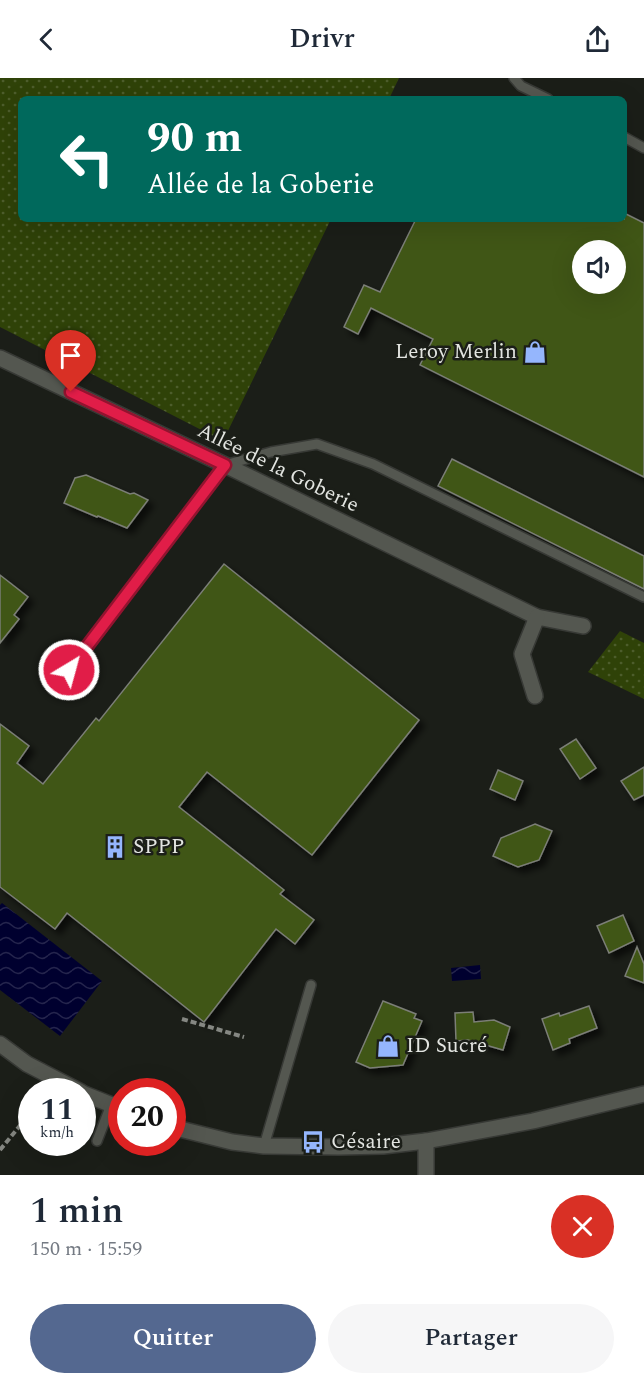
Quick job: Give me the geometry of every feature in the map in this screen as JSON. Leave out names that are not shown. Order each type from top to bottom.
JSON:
[{"type":"street","name":"Allée de la Goberie","points":[[0,358],[537,617],[583,626]]},
{"type":"street","points":[[535,696],[522,654],[537,617]]},
{"type":"street","points":[[0,1044],[27,1064],[54,1078]]},
{"type":"street","points":[[186,1130],[232,1142],[264,1146],[383,1146],[426,1141],[533,1121],[644,1094]]},
{"type":"street","points":[[426,1141],[426,1175]]},
{"type":"lane","points":[[514,78],[521,86],[542,96]]},
{"type":"lane","points":[[627,139],[644,148]]},
{"type":"lane","points":[[54,689],[225,465],[271,452],[317,444],[373,464],[644,597]]},
{"type":"lane","points":[[264,1146],[311,985]]},
{"type":"lane","points":[[97,1141],[108,1121]]},
{"type":"path","points":[[182,1019],[244,1037]]},
{"type":"path","points":[[0,1150],[18,1129]]},
{"type":"green space","points":[[0,78],[399,78],[390,96],[18,96],[18,222],[330,222],[223,441],[0,327]]},
{"type":"green space","points":[[620,631],[644,643],[644,699],[588,672]]},
{"type":"water","points":[[2,903],[102,981],[60,1036],[0,990],[0,905]]},
{"type":"water","points":[[480,965],[481,979],[452,981],[451,968]]},
{"type":"building","name":"Leroy Merlin","points":[[627,214],[644,223],[644,477],[420,365],[433,339],[371,308],[358,334],[344,327],[364,285],[380,292],[415,222],[627,222]]},
{"type":"building","points":[[452,459],[644,556],[644,589],[438,486]]},
{"type":"building","points":[[86,475],[148,500],[127,528],[64,503],[75,478]]},
{"type":"building","points":[[224,564],[419,720],[312,855],[207,772],[179,807],[284,890],[280,894],[314,920],[295,944],[276,929],[204,1022],[67,913],[55,929],[0,887],[0,724],[29,746],[17,763],[43,784],[96,718],[99,721]]},
{"type":"building","points":[[0,575],[28,597],[14,615],[19,619],[0,643]]},
{"type":"building","points":[[576,739],[596,768],[580,779],[560,749]]},
{"type":"building","points":[[644,767],[644,795],[634,800],[621,781]]},
{"type":"building","points":[[498,770],[523,781],[515,800],[490,789]]},
{"type":"building","points":[[535,824],[552,831],[539,860],[518,867],[493,856],[501,838]]},
{"type":"building","points":[[623,915],[634,941],[609,953],[597,926]]},
{"type":"building","points":[[637,947],[644,964],[644,983],[625,976]]},
{"type":"building","points":[[383,1001],[416,1014],[414,1018],[422,1021],[403,1065],[370,1068],[356,1062]]},
{"type":"building","points":[[589,1006],[597,1028],[569,1039],[570,1043],[553,1050],[542,1019],[559,1013],[560,1016]]},
{"type":"building","points":[[473,1012],[474,1022],[494,1020],[510,1027],[503,1050],[468,1040],[456,1041],[455,1013]]},
{"type":"place","name":"Leroy Merlin","points":[[535,352]]},
{"type":"place","name":"SPPP","points":[[115,847]]},
{"type":"place","name":"ID Sucré","points":[[388,1046]]},
{"type":"place","name":"Césaire","points":[[313,1142]]},
{"type":"route","points":[[69,670],[225,465],[71,392]]}]
